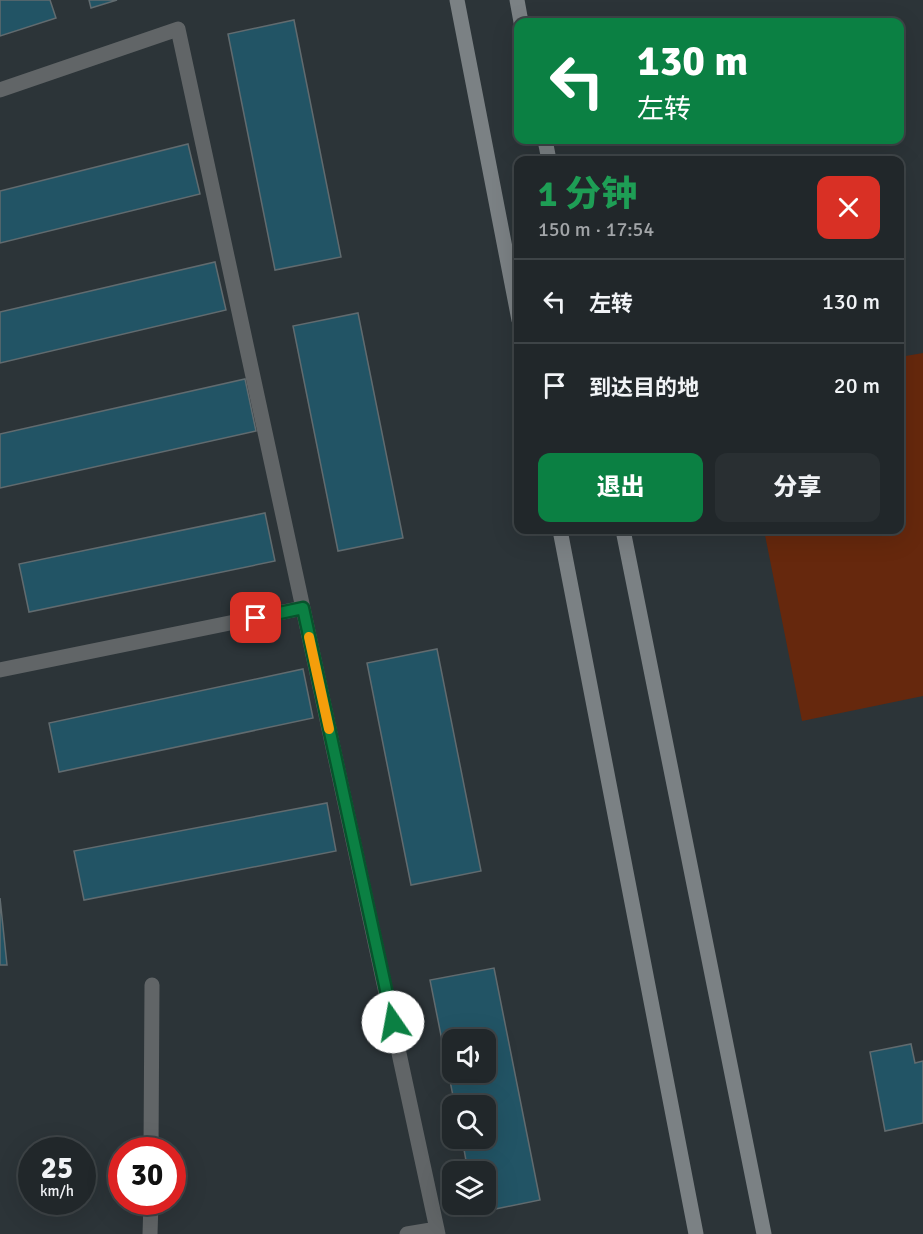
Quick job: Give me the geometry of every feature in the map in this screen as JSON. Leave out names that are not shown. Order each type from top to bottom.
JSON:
[{"type":"main road","points":[[457,0],[514,294]]},
{"type":"main road","points":[[517,0],[520,18]]},
{"type":"main road","points":[[561,534],[696,1234]]},
{"type":"main road","points":[[624,534],[764,1234]]},
{"type":"street","points":[[0,90],[178,29],[438,1232],[407,1234]]},
{"type":"street","points":[[0,670],[303,608]]},
{"type":"street","points":[[151,1137],[152,985]]},
{"type":"street","points":[[150,1234],[151,1215]]},
{"type":"shaded area","points":[[923,353],[923,696],[802,721],[765,534],[904,534],[904,356]]},
{"type":"building","points":[[0,0],[50,0],[56,18],[0,36]]},
{"type":"building","points":[[89,0],[117,0],[91,8]]},
{"type":"building","points":[[294,20],[341,257],[275,270],[228,34]]},
{"type":"building","points":[[188,144],[200,194],[0,243],[0,191]]},
{"type":"building","points":[[215,262],[226,310],[0,363],[0,312]]},
{"type":"building","points":[[358,313],[403,538],[338,551],[293,326]]},
{"type":"building","points":[[245,379],[256,431],[0,488],[0,434]]},
{"type":"building","points":[[265,513],[275,561],[29,612],[19,564]]},
{"type":"building","points":[[437,649],[481,871],[411,885],[367,663]]},
{"type":"building","points":[[303,669],[313,718],[59,772],[49,723]]},
{"type":"building","points":[[327,803],[336,851],[84,900],[74,851]]},
{"type":"building","points":[[0,898],[7,965],[0,965]]},
{"type":"building","points":[[494,968],[540,1200],[496,1209],[496,1161],[466,1161],[464,1149],[496,1149],[496,1095],[453,1095],[450,1083],[496,1083],[496,1029],[442,1029],[442,1040],[430,980]]},
{"type":"building","points":[[911,1044],[915,1063],[923,1061],[923,1123],[885,1131],[870,1052]]},
{"type":"slow traffic","points":[[309,637],[329,729]]},
{"type":"route","points":[[256,618],[303,608],[393,1022]]}]
